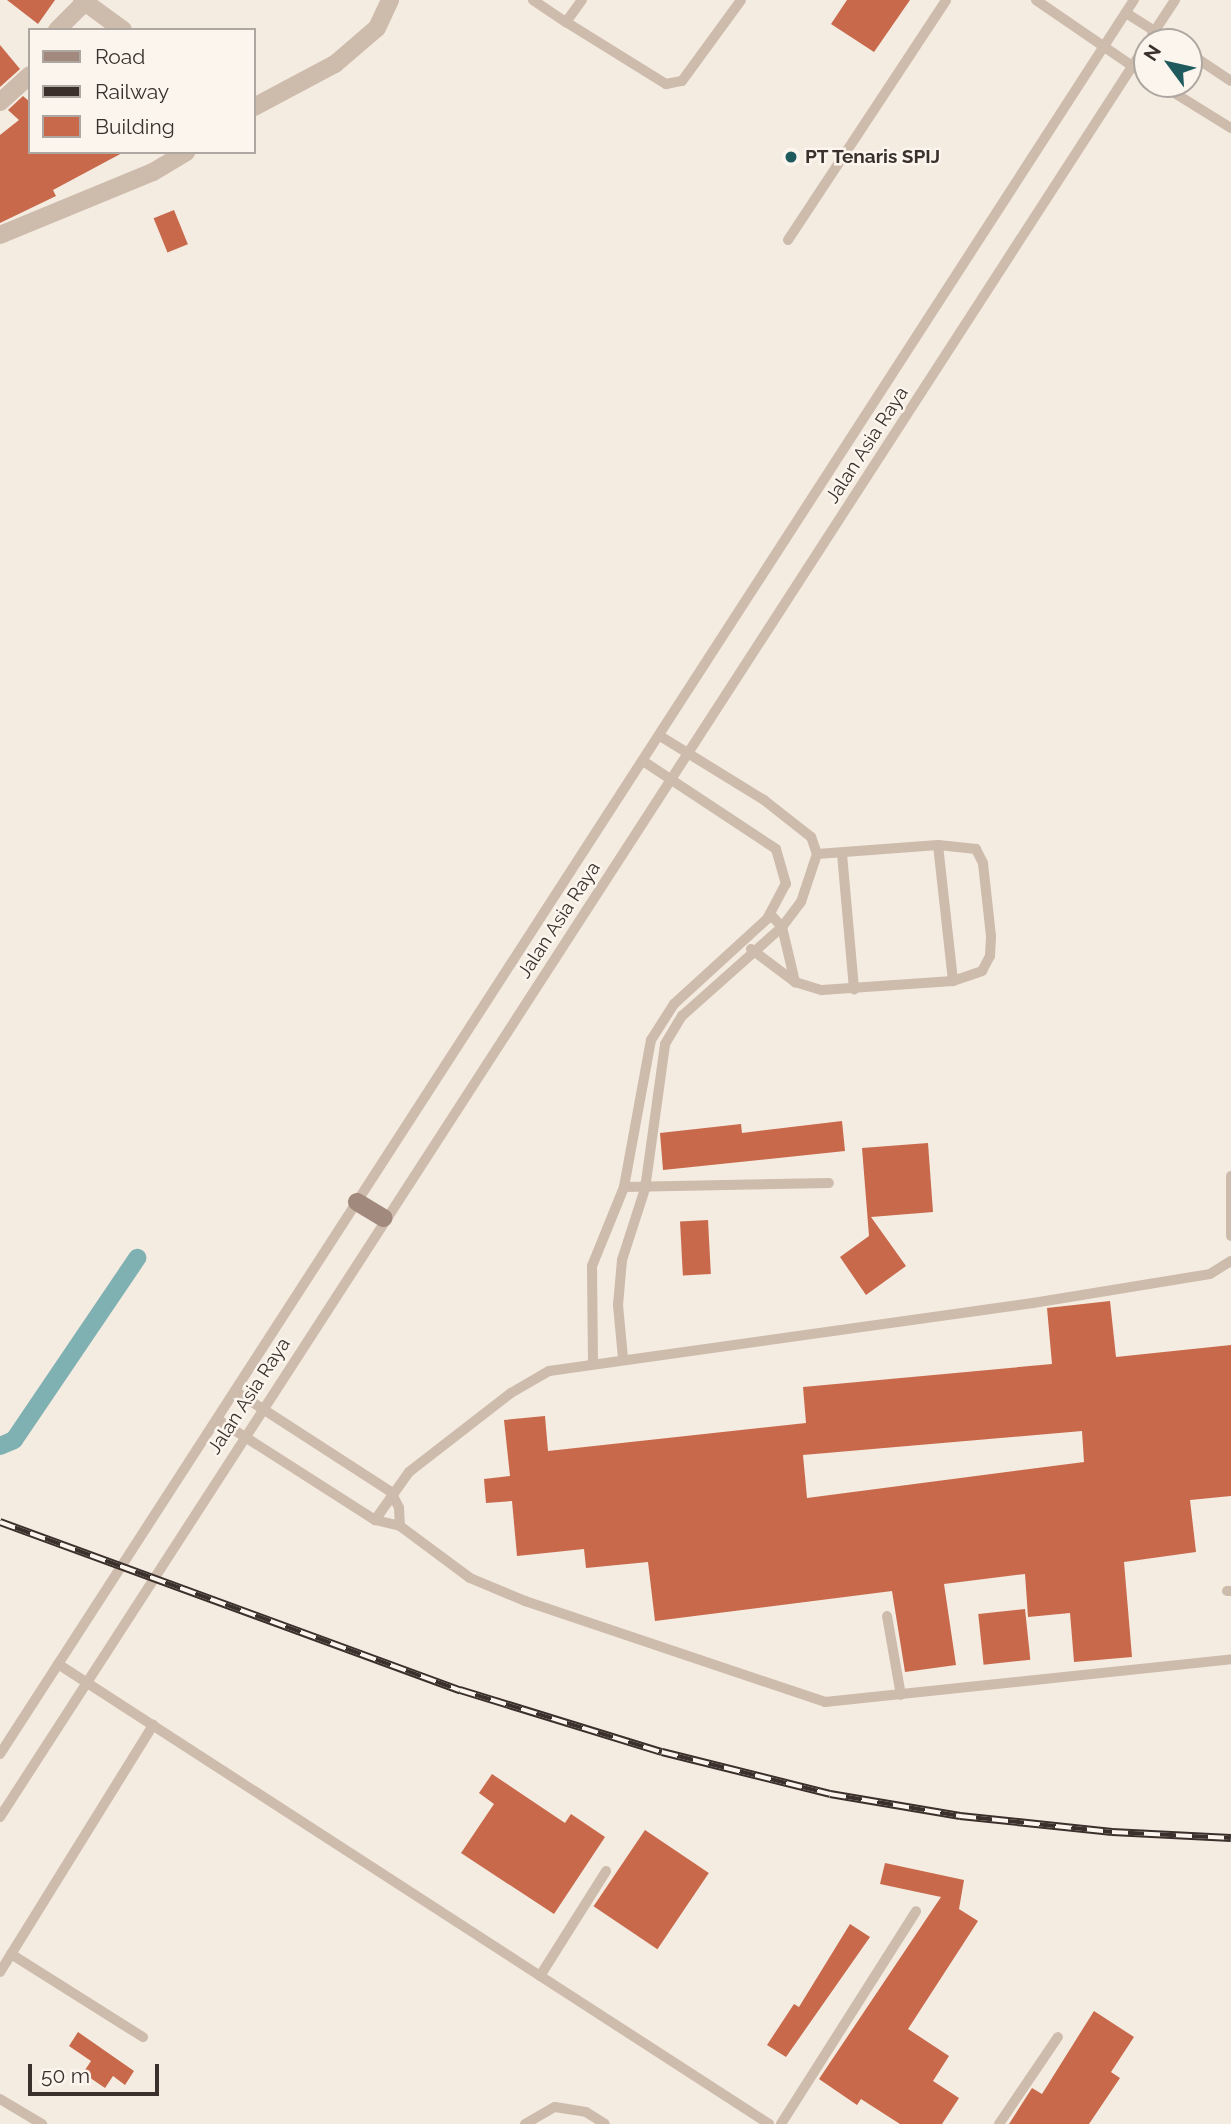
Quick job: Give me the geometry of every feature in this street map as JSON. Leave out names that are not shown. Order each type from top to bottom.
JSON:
[{"type":"street","points":[[261,96],[335,64],[377,28],[390,0]]},
{"type":"street","points":[[59,28],[83,1],[120,28]]},
{"type":"street","points":[[0,102],[28,77]]},
{"type":"street","points":[[0,235],[153,172],[184,154]]},
{"type":"street","points":[[357,1202],[384,1218]]},
{"type":"lane","points":[[533,0],[666,84],[682,81],[741,0]]},
{"type":"lane","points":[[566,22],[582,0]]},
{"type":"lane","points":[[788,240],[946,0]]},
{"type":"lane","points":[[1036,0],[1132,68]]},
{"type":"lane","name":"Jalan Asia Raya","points":[[0,1754],[1134,0]]},
{"type":"lane","name":"Jalan Asia Raya","points":[[1157,28],[1175,0]]},
{"type":"lane","points":[[1126,13],[1150,28]]},
{"type":"lane","points":[[1203,62],[1231,81]]},
{"type":"lane","name":"Jalan Asia Raya","points":[[0,1817],[384,1218],[689,754],[1132,68]]},
{"type":"lane","points":[[1184,98],[1231,128]]},
{"type":"lane","points":[[623,1358],[618,1305],[622,1260],[645,1189],[665,1044],[682,1016],[782,927],[801,902],[817,854],[810,837],[764,800],[660,736]]},
{"type":"lane","points":[[593,1363],[592,1266],[624,1187],[644,1097],[651,1040],[674,1004],[770,914],[786,884],[783,864],[776,849],[747,827],[643,761]]},
{"type":"lane","points":[[744,941],[755,953],[795,982],[822,990],[953,981],[982,971],[990,956],[985,875],[976,849],[938,845],[817,854]]},
{"type":"lane","points":[[938,845],[953,981]]},
{"type":"lane","points":[[842,853],[854,989]]},
{"type":"lane","points":[[770,914],[782,927],[795,982]]},
{"type":"lane","points":[[1231,1176],[1231,1236]]},
{"type":"lane","points":[[624,1187],[645,1189],[829,1183]]},
{"type":"lane","points":[[375,1520],[391,1493],[409,1472],[511,1392],[549,1371],[623,1358],[1033,1303],[1210,1274],[1231,1261]]},
{"type":"lane","points":[[235,1391],[391,1493],[399,1508],[400,1526]]},
{"type":"lane","points":[[217,1419],[375,1520],[400,1526],[470,1578],[825,1702],[1231,1659]]},
{"type":"lane","points":[[887,1616],[901,1695]]},
{"type":"lane","points":[[58,1664],[769,2124]]},
{"type":"lane","points":[[0,1972],[153,1724]]},
{"type":"lane","points":[[540,1976],[606,1871]]},
{"type":"lane","points":[[781,2124],[916,1911]]},
{"type":"lane","points":[[11,1954],[143,2037]]},
{"type":"lane","points":[[999,2124],[1058,2037]]},
{"type":"lane","points":[[0,2099],[42,2124]]},
{"type":"lane","points":[[524,2124],[555,2107],[586,2112],[605,2124]]},
{"type":"building","points":[[7,0],[55,0],[38,24]]},
{"type":"building","points":[[847,0],[910,0],[874,52],[831,24]]},
{"type":"building","points":[[0,45],[20,69],[0,87]]},
{"type":"building","points":[[23,96],[28,100],[28,154],[120,154],[53,190],[56,196],[0,223],[0,135],[19,120],[8,110]]},
{"type":"building","points":[[174,210],[188,244],[167,253],[154,218]]},
{"type":"building","points":[[842,1121],[845,1151],[663,1170],[660,1133],[741,1124],[742,1133]]},
{"type":"building","points":[[928,1143],[933,1212],[871,1217],[906,1266],[866,1295],[840,1257],[869,1236],[862,1148]]},
{"type":"building","points":[[708,1220],[711,1274],[683,1275],[680,1221]]},
{"type":"building","points":[[1110,1301],[1116,1357],[1231,1345],[1231,1496],[1190,1500],[1196,1552],[1124,1562],[1132,1657],[1074,1662],[1070,1613],[1028,1617],[1025,1574],[944,1584],[956,1665],[905,1672],[892,1591],[655,1621],[648,1562],[586,1568],[584,1549],[517,1556],[512,1501],[486,1503],[484,1479],[510,1476],[504,1420],[545,1416],[548,1451],[806,1423],[803,1387],[1052,1364],[1047,1308]],"holes":[[[1082,1431],[1084,1462],[807,1498],[803,1455]]]},
{"type":"building","points":[[1025,1609],[1030,1660],[984,1665],[978,1614]]},
{"type":"building","points":[[492,1774],[565,1823],[571,1814],[605,1837],[554,1914],[461,1853],[494,1804],[479,1793]]},
{"type":"building","points":[[645,1830],[709,1873],[657,1949],[594,1906]]},
{"type":"building","points":[[885,1863],[964,1880],[959,1909],[978,1921],[908,2029],[949,2056],[933,2081],[959,2098],[942,2124],[900,2124],[861,2099],[857,2105],[819,2079],[941,1897],[880,1884]]},
{"type":"building","points":[[850,1924],[870,1937],[786,2057],[767,2045],[794,2004],[799,2007]]},
{"type":"building","points":[[1094,2011],[1134,2037],[1111,2072],[1120,2078],[1089,2124],[1009,2124],[1032,2088],[1042,2094]]},
{"type":"building","points":[[78,2032],[134,2071],[125,2085],[113,2076],[105,2088],[83,2073],[91,2061],[69,2046]]},
{"type":"waterway","points":[[0,1446],[14,1440],[137,1258]]},
{"type":"railway","points":[[0,1522],[460,1690],[662,1752],[830,1794],[960,1816],[1112,1832],[1231,1838]]},
{"type":"place","name":"PT Tenaris SPIJ","points":[[791,157]]}]
